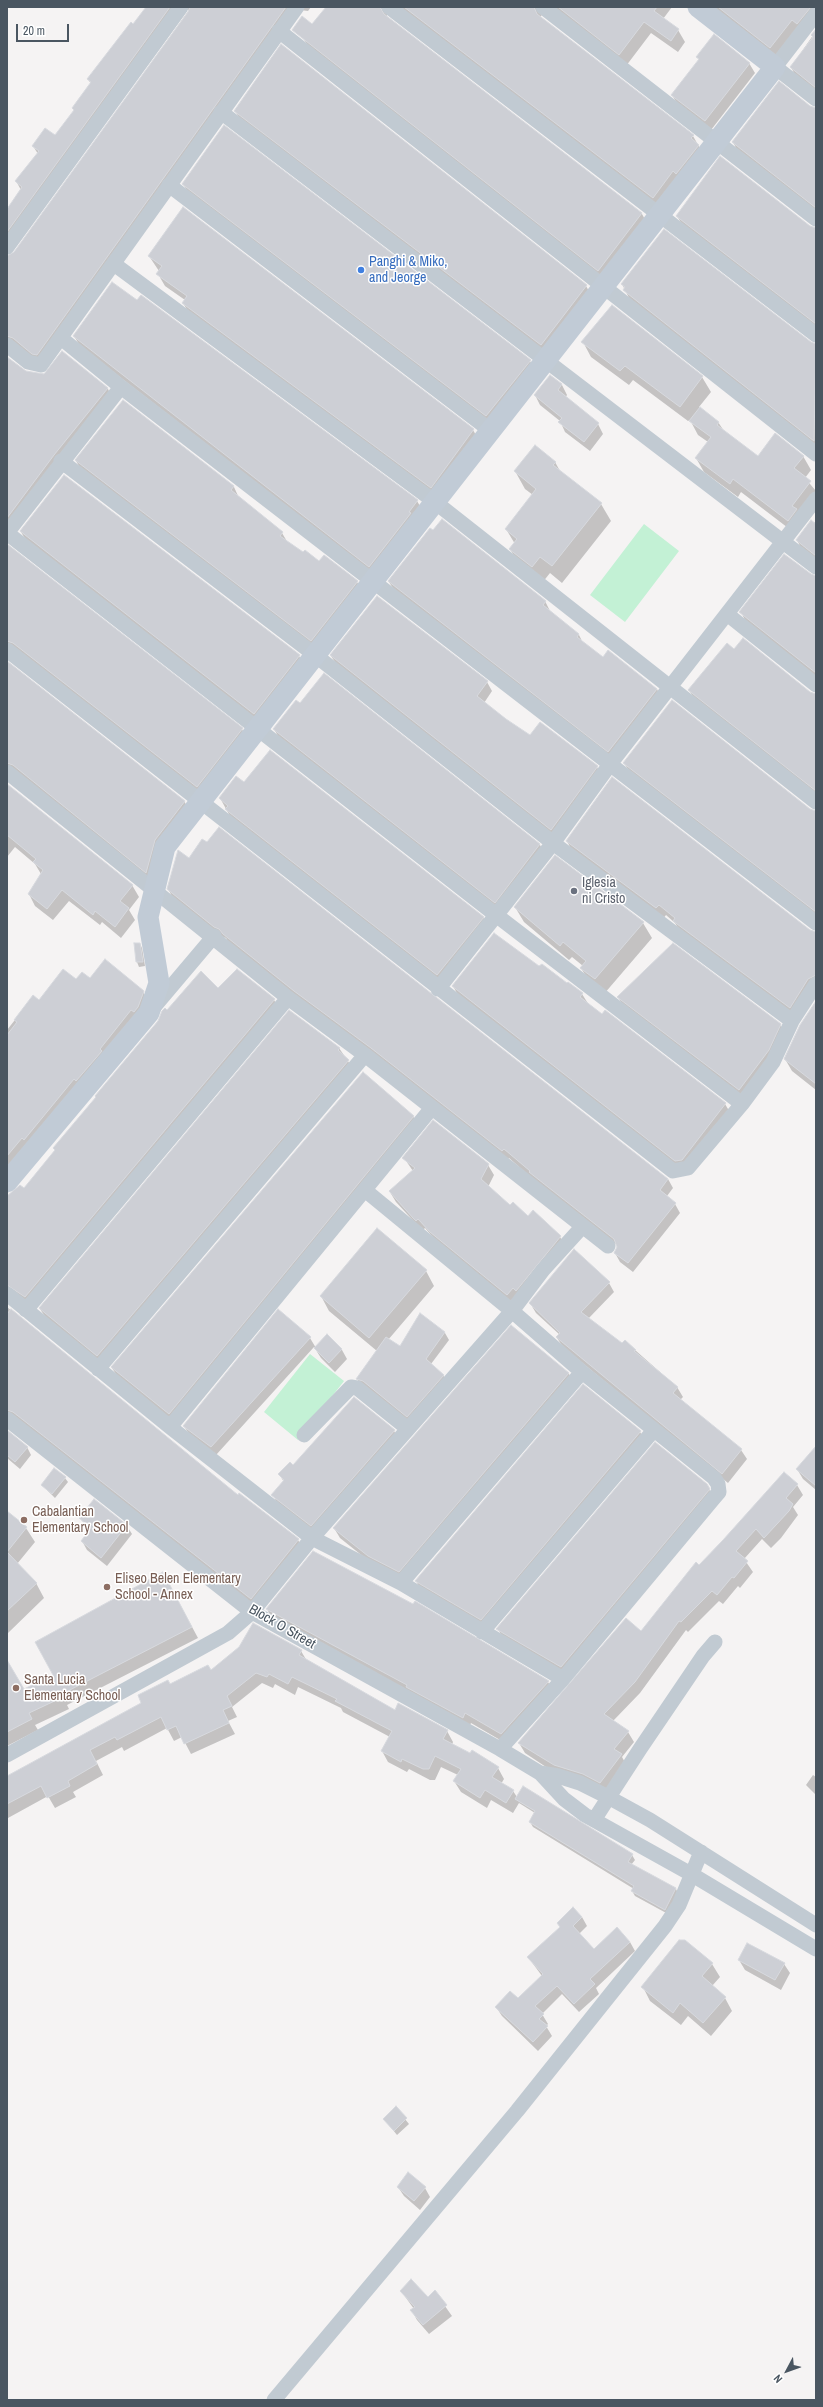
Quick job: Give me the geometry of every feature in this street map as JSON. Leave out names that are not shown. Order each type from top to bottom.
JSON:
[{"type":"street","points":[[7,248],[181,7]]},
{"type":"street","points":[[7,345],[28,362],[41,365],[297,7]]},
{"type":"street","points":[[389,7],[816,335]]},
{"type":"street","points":[[543,7],[816,219]]},
{"type":"street","points":[[698,7],[816,100]]},
{"type":"street","points":[[149,1013],[159,983],[148,917],[164,847],[201,802],[816,14]]},
{"type":"street","points":[[279,32],[816,454]]},
{"type":"street","points":[[222,112],[816,567]]},
{"type":"street","points":[[170,185],[491,430]]},
{"type":"street","points":[[114,264],[435,502],[816,802]]},
{"type":"street","points":[[61,338],[121,387],[612,763],[816,923]]},
{"type":"street","points":[[121,387],[7,533],[496,915],[742,1104]]},
{"type":"street","points":[[62,461],[316,655],[552,843],[792,1021]]},
{"type":"street","points":[[438,989],[816,499]]},
{"type":"street","points":[[727,614],[816,685]]},
{"type":"street","points":[[7,650],[438,989],[673,1171],[688,1168],[742,1104],[773,1062],[792,1021],[816,984]]},
{"type":"street","points":[[7,772],[153,890],[214,936],[288,998],[365,1055],[431,1109],[608,1246]]},
{"type":"street","points":[[7,1182],[214,936]]},
{"type":"street","points":[[26,1310],[288,998]]},
{"type":"street","points":[[98,1369],[365,1055]]},
{"type":"street","points":[[170,1427],[366,1191],[431,1109]]},
{"type":"street","points":[[366,1191],[512,1311],[582,1372],[714,1478],[719,1492],[563,1680],[500,1749]]},
{"type":"street","points":[[7,1755],[228,1633],[252,1612],[312,1538],[512,1311],[543,1270],[582,1227]]},
{"type":"street","points":[[7,1294],[170,1427],[312,1538],[401,1583],[563,1680]]},
{"type":"street","points":[[401,1583],[582,1372]]},
{"type":"street","points":[[304,1435],[351,1387],[357,1388],[408,1429]]},
{"type":"street","name":"Block O Street","points":[[7,1419],[252,1612],[500,1749],[540,1773]]},
{"type":"street","points":[[482,1632],[654,1430]]},
{"type":"street","points":[[594,1820],[695,1668],[715,1642]]},
{"type":"street","points":[[540,1773],[558,1776],[580,1783],[608,1797],[701,1852],[816,1925]]},
{"type":"street","points":[[540,1773],[564,1799],[594,1820],[691,1874],[816,1949]]},
{"type":"street","points":[[274,2400],[512,2117],[660,1932],[677,1909],[701,1852]]},
{"type":"green space","points":[[644,524],[679,551],[625,622],[590,595]]},
{"type":"green space","points":[[310,1354],[344,1381],[298,1440],[264,1412]]},
{"type":"building","points":[[146,7],[170,7],[7,232],[7,209],[22,187],[15,181],[39,151],[32,146],[45,128],[55,135],[74,110],[72,108],[91,82],[87,79],[131,22],[133,24]]},
{"type":"building","points":[[190,7],[286,7],[37,355],[32,354],[13,338],[7,336],[7,256],[14,252],[188,12]]},
{"type":"building","points":[[326,7],[380,7],[384,14],[642,213],[598,271],[292,30],[302,16],[312,24]]},
{"type":"building","points":[[404,7],[534,7],[537,14],[694,135],[691,138],[699,145],[676,174],[673,171],[653,198]]},
{"type":"building","points":[[558,7],[657,7],[654,11],[679,29],[671,41],[644,22],[619,55]]},
{"type":"building","points":[[718,7],[811,7],[797,24],[792,20],[770,48]]},
{"type":"building","points":[[816,29],[816,88],[790,67],[813,37],[811,35]]},
{"type":"building","points":[[714,34],[750,63],[705,121],[671,95],[699,59],[696,57]]},
{"type":"building","points":[[281,44],[587,285],[541,345],[234,111]]},
{"type":"building","points":[[779,81],[810,106],[816,108],[816,208],[732,142]]},
{"type":"building","points":[[224,125],[531,360],[486,416],[182,184]]},
{"type":"building","points":[[720,156],[810,226],[816,228],[816,324],[676,216]]},
{"type":"building","points":[[183,207],[474,429],[431,488],[182,303],[187,296],[156,274],[162,266],[148,256]]},
{"type":"building","points":[[664,229],[811,342],[816,344],[814,441],[623,290],[625,287],[621,284]]},
{"type":"building","points":[[112,282],[137,300],[141,295],[418,500],[409,512],[411,513],[369,567],[73,336]]},
{"type":"building","points":[[612,305],[703,376],[680,407],[625,366],[620,371],[581,342]]},
{"type":"building","points":[[62,351],[108,388],[54,455],[7,518],[7,357],[26,371],[44,374]]},
{"type":"building","points":[[550,375],[562,384],[558,390],[599,423],[584,442],[558,422],[562,418],[534,395]]},
{"type":"building","points":[[123,400],[234,486],[231,490],[283,532],[280,536],[303,552],[305,550],[319,561],[324,555],[358,581],[311,641],[75,460]]},
{"type":"building","points":[[700,407],[719,422],[717,425],[758,456],[775,433],[804,456],[794,468],[811,481],[792,506],[797,509],[788,521],[733,479],[730,484],[695,458],[711,437],[689,421]]},
{"type":"building","points":[[535,445],[556,462],[553,465],[602,503],[552,566],[540,557],[532,567],[509,549],[517,539],[505,529],[536,489],[514,471]]},
{"type":"building","points":[[64,475],[300,655],[254,714],[20,531]]},
{"type":"building","points":[[442,519],[546,601],[543,605],[579,634],[577,637],[603,657],[608,650],[657,689],[608,752],[388,581],[430,528],[433,530]]},
{"type":"building","points":[[811,520],[816,524],[816,556],[796,540]]},
{"type":"building","points":[[7,544],[243,728],[197,787],[13,643],[7,641]]},
{"type":"building","points":[[784,554],[816,576],[816,673],[739,612]]},
{"type":"building","points":[[377,596],[488,681],[477,696],[506,719],[530,735],[540,722],[598,766],[551,830],[330,655]]},
{"type":"building","points":[[743,638],[810,692],[816,694],[816,791],[688,690],[727,643],[734,649]]},
{"type":"building","points":[[7,661],[185,801],[155,840],[146,873],[13,765],[7,763]]},
{"type":"building","points":[[324,673],[540,844],[495,903],[273,729],[296,700],[300,703]]},
{"type":"building","points":[[672,700],[810,809],[816,811],[816,912],[623,763]]},
{"type":"building","points":[[270,750],[484,917],[437,975],[225,809],[228,806],[219,798],[236,776],[244,782]]},
{"type":"building","points":[[612,777],[810,930],[816,932],[816,975],[808,979],[790,1008],[673,921],[675,918],[659,905],[656,908],[566,841]]},
{"type":"building","points":[[7,784],[133,885],[120,901],[129,908],[115,927],[95,911],[93,915],[62,890],[47,909],[28,894],[43,870],[33,862],[36,859],[7,835]]},
{"type":"building","points":[[219,827],[668,1179],[660,1190],[676,1203],[628,1263],[614,1253],[617,1247],[614,1239],[529,1172],[530,1171],[504,1149],[502,1151],[371,1048],[294,991],[223,934],[219,929],[214,927],[167,889],[178,850],[189,858],[202,839],[207,842]]},
{"type":"building","points":[[555,855],[644,922],[595,979],[580,968],[586,961],[563,942],[560,946],[514,907]]},
{"type":"building","points":[[494,933],[539,966],[542,964],[567,983],[568,982],[583,993],[580,997],[602,1014],[605,1010],[726,1103],[682,1160],[675,1161],[452,986]]},
{"type":"building","points":[[134,943],[140,943],[143,962],[136,962]]},
{"type":"building","points":[[673,943],[781,1024],[769,1050],[739,1090],[617,997]]},
{"type":"building","points":[[105,959],[144,991],[138,1007],[134,1012],[131,1010],[100,1049],[102,1051],[76,1081],[74,1079],[24,1140],[22,1138],[7,1156],[7,1035],[17,1022],[14,1020],[33,995],[39,1000],[63,969],[76,979],[82,972],[90,978]]},
{"type":"building","points":[[237,969],[275,999],[25,1297],[7,1285],[7,1196],[20,1185],[24,1188],[55,1150],[53,1148],[158,1021],[162,1011],[165,1008],[167,1010],[201,971],[218,988]]},
{"type":"building","points":[[816,1001],[816,1084],[784,1059],[800,1025]]},
{"type":"building","points":[[289,1010],[340,1048],[338,1050],[349,1060],[97,1356],[39,1308]]},
{"type":"building","points":[[363,1072],[414,1116],[169,1414],[111,1367]]},
{"type":"building","points":[[433,1120],[489,1164],[481,1179],[510,1205],[513,1202],[528,1216],[533,1210],[561,1236],[516,1291],[513,1288],[507,1295],[430,1232],[418,1219],[416,1221],[389,1191],[415,1168],[402,1158]]},
{"type":"building","points":[[377,1228],[427,1270],[369,1338],[320,1296]]},
{"type":"building","points":[[574,1249],[610,1282],[581,1312],[622,1343],[625,1340],[636,1350],[634,1351],[678,1387],[673,1393],[742,1449],[722,1474],[556,1337],[560,1333],[529,1303]]},
{"type":"building","points":[[11,1309],[238,1495],[239,1493],[299,1539],[251,1599],[13,1412],[7,1410],[7,1314]]},
{"type":"building","points":[[278,1309],[311,1337],[211,1447],[183,1426]]},
{"type":"building","points":[[420,1313],[445,1332],[426,1359],[444,1375],[407,1417],[363,1381],[356,1379],[386,1337],[400,1346]]},
{"type":"building","points":[[511,1325],[569,1373],[399,1572],[368,1556],[333,1528]]},
{"type":"building","points":[[327,1334],[342,1349],[329,1363],[314,1348]]},
{"type":"building","points":[[583,1384],[641,1431],[481,1620],[415,1581]]},
{"type":"building","points":[[354,1397],[395,1430],[311,1526],[271,1495],[284,1480],[278,1474],[290,1462],[293,1465]]},
{"type":"building","points":[[7,1430],[28,1447],[15,1462],[7,1455]]},
{"type":"building","points":[[655,1442],[707,1484],[710,1489],[561,1667],[496,1629]]},
{"type":"building","points":[[816,1446],[816,1486],[796,1469]]},
{"type":"building","points":[[54,1468],[66,1477],[52,1494],[41,1485]]},
{"type":"building","points":[[784,1472],[798,1484],[786,1498],[793,1504],[789,1511],[764,1538],[756,1529],[736,1551],[748,1561],[717,1595],[712,1591],[681,1622],[679,1621],[635,1682],[604,1714],[629,1731],[614,1749],[622,1754],[600,1783],[583,1774],[554,1765],[518,1743],[626,1618],[641,1631],[696,1562],[699,1565]]},
{"type":"building","points":[[94,1499],[127,1525],[101,1558],[81,1541],[91,1528],[79,1518]]},
{"type":"building","points":[[7,1511],[27,1527],[7,1552]]},
{"type":"building","points":[[313,1551],[413,1604],[415,1601],[549,1681],[501,1734],[465,1713],[463,1718],[406,1687],[407,1685],[266,1609]]},
{"type":"building","points":[[7,1552],[37,1583],[7,1611]]},
{"type":"building","points":[[163,1572],[192,1627],[62,1694],[63,1697],[29,1713],[32,1719],[7,1732],[7,1660],[24,1689],[53,1675],[35,1642]]},
{"type":"building","points":[[253,1623],[302,1650],[299,1655],[395,1710],[398,1703],[448,1730],[443,1739],[470,1753],[472,1750],[499,1767],[492,1777],[514,1790],[506,1803],[485,1790],[480,1798],[453,1781],[461,1769],[435,1756],[429,1769],[423,1769],[402,1759],[401,1762],[381,1751],[392,1731],[335,1701],[337,1699],[292,1677],[288,1684],[269,1674],[267,1677],[256,1673],[227,1696],[232,1706],[223,1710],[229,1723],[184,1744],[176,1726],[167,1730],[161,1717],[117,1740],[115,1737],[90,1750],[97,1764],[68,1781],[70,1786],[47,1798],[41,1786],[7,1804],[7,1776],[141,1703],[138,1695],[168,1680],[170,1684],[208,1665],[211,1670],[239,1647]]},
{"type":"building","points":[[523,1786],[633,1854],[628,1862],[676,1888],[665,1910],[631,1891],[634,1886],[529,1822],[535,1811],[515,1799]]},
{"type":"building","points":[[573,1907],[582,1917],[573,1926],[594,1949],[617,1927],[630,1942],[590,1979],[595,1984],[574,2004],[557,1986],[535,2006],[544,2014],[539,2019],[548,2026],[533,2042],[495,2007],[510,1991],[518,1998],[543,1974],[527,1957],[560,1927],[557,1923]]},
{"type":"building","points":[[679,1940],[685,1940],[713,1963],[702,1976],[726,1997],[703,2023],[680,2003],[673,2013],[641,1987]]},
{"type":"building","points":[[747,1943],[785,1963],[775,1980],[738,1960]]},
{"type":"building","points":[[396,2106],[407,2118],[394,2131],[383,2119]]},
{"type":"building","points":[[408,2172],[426,2187],[414,2201],[397,2187]]},
{"type":"building","points":[[411,2279],[428,2297],[435,2290],[447,2305],[423,2325],[410,2310],[415,2307],[400,2291]]},
{"type":"place","name":"Panghi & Miko, and Jeorge","points":[[361,270]]},
{"type":"place","name":"Iglesia ni Cristo","points":[[574,891]]},
{"type":"place","name":"Cabalantian Elementary School","points":[[24,1520]]},
{"type":"place","name":"Eliseo Belen Elementary School - Annex","points":[[107,1587]]},
{"type":"place","name":"Santa Lucia Elementary School","points":[[16,1688]]}]
